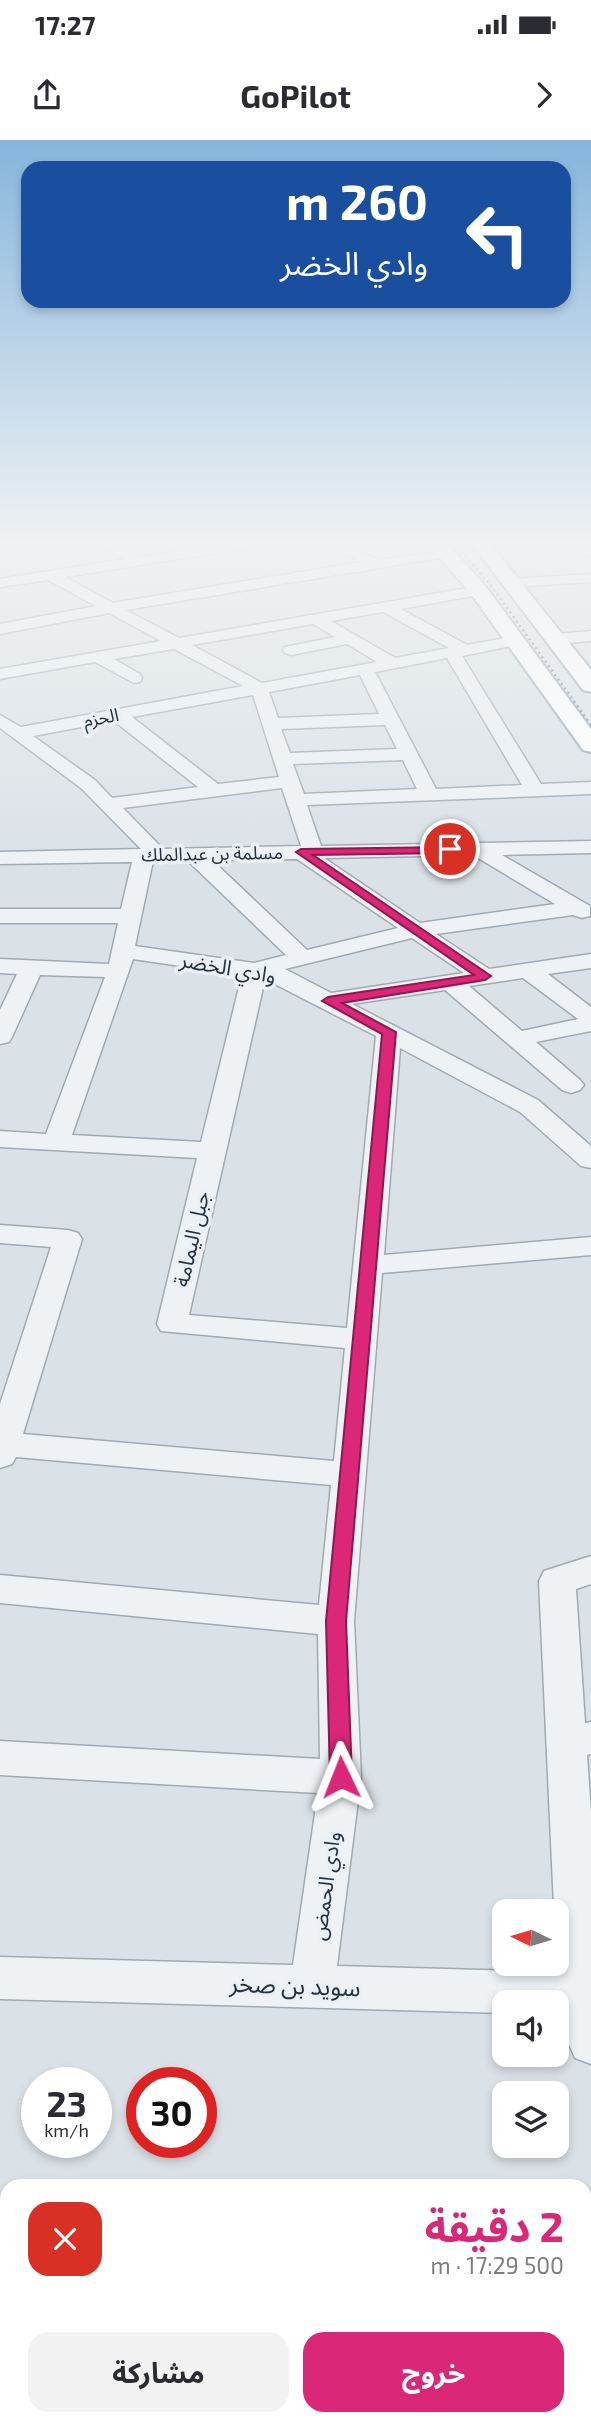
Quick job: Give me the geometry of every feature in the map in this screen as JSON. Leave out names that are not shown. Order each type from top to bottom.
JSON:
[{"type":"main road","points":[[519,647],[591,745]]},
{"type":"main road","points":[[561,647],[591,685]]},
{"type":"street","points":[[0,674],[155,647]]},
{"type":"street","points":[[182,647],[259,688],[297,800],[307,852],[485,976]]},
{"type":"street","points":[[291,650],[309,647]]},
{"type":"street","points":[[363,647],[393,664]]},
{"type":"street","points":[[448,647],[458,652],[535,790]]},
{"type":"street","name":"الحزم","points":[[4,727],[118,715],[486,647]]},
{"type":"street","points":[[98,657],[134,678]]},
{"type":"street","points":[[215,665],[247,659]]},
{"type":"street","points":[[365,669],[430,795]]},
{"type":"street","points":[[118,715],[215,791]]},
{"type":"street","points":[[272,724],[391,719]]},
{"type":"street","points":[[4,727],[88,783],[151,855],[131,916],[121,961],[56,1142]]},
{"type":"street","points":[[284,759],[409,754]]},
{"type":"street","points":[[108,804],[291,781]]},
{"type":"street","points":[[297,800],[591,788]]},
{"type":"street","name":"مسلمة بن عبدالملك","points":[[0,858],[591,847]]},
{"type":"street","points":[[477,849],[583,912]]},
{"type":"street","points":[[193,854],[302,958]]},
{"type":"street","points":[[255,970],[416,930],[583,912]]},
{"type":"street","points":[[0,916],[131,916]]},
{"type":"street","name":"وادي الخضر","points":[[0,966],[31,968],[121,961],[274,973],[528,1105],[591,1160]]},
{"type":"street","points":[[328,1001],[591,961]]},
{"type":"street","points":[[0,1037],[31,968]]},
{"type":"street","name":"جبل اليمامة","points":[[255,970],[172,1324],[361,1339]]},
{"type":"street","points":[[527,970],[591,1018]]},
{"type":"street","points":[[450,982],[517,1039],[581,1083]]},
{"type":"street","points":[[517,1039],[591,1024]]},
{"type":"street","name":"وادي الحمض","points":[[312,1987],[341,1777],[336,1621],[389,1032]]},
{"type":"street","points":[[509,1095],[581,1083]]},
{"type":"street","points":[[0,1139],[212,1151]]},
{"type":"street","points":[[0,1234],[68,1239],[2,1450],[349,1474]]},
{"type":"street","points":[[368,1265],[591,1246]]},
{"type":"street","points":[[574,1575],[586,1994],[591,2042]]},
{"type":"street","points":[[0,1589],[336,1621]]},
{"type":"street","points":[[0,1758],[341,1777]]},
{"type":"street","name":"سويد بن صخر","points":[[0,1978],[586,1994]]},
{"type":"railway","points":[[535,647],[591,725]]},
{"type":"route","points":[[341,1777],[336,1621],[389,1032],[328,1001],[485,976],[301,852],[450,849]]}]
